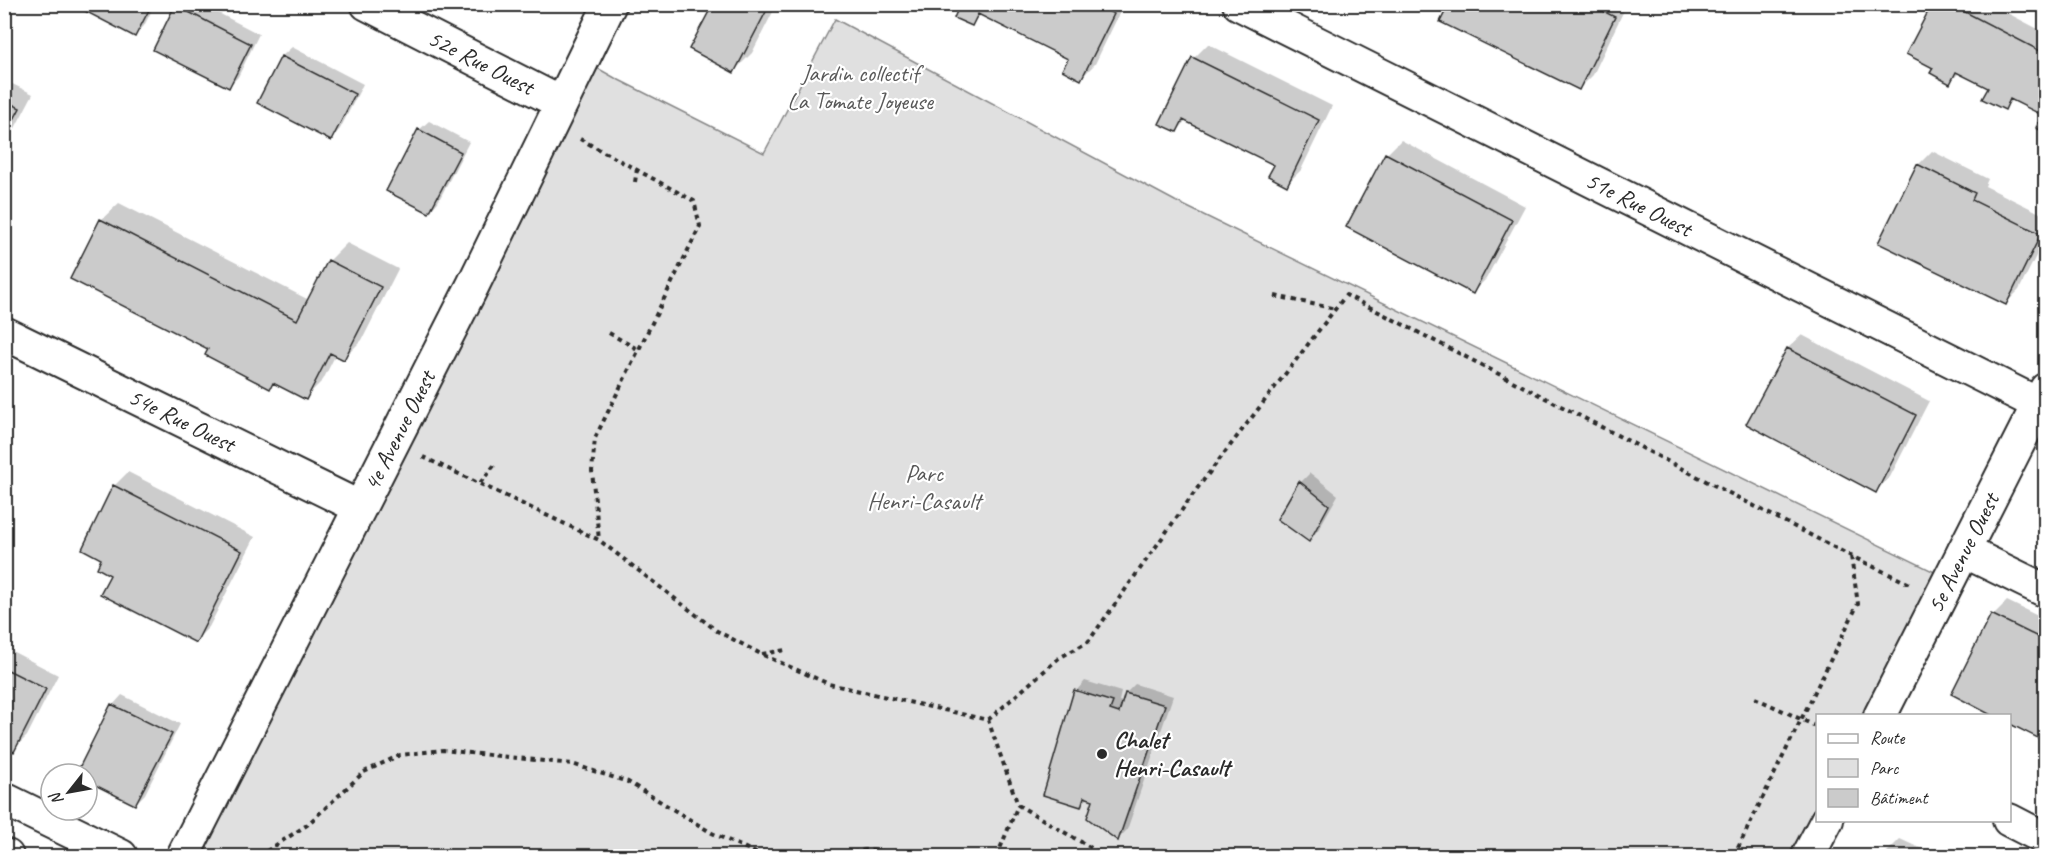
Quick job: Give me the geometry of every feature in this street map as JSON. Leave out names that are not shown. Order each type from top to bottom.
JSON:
[{"type":"street","name":"52e Rue Ouest","points":[[367,4],[556,114]]},
{"type":"street","name":"4e Avenue Ouest","points":[[183,856],[610,4]]},
{"type":"street","name":"51e Rue Ouest","points":[[1239,4],[2042,396]]},
{"type":"street","name":"54e Rue Ouest","points":[[4,333],[359,507]]},
{"type":"street","name":"5e Avenue Ouest","points":[[1881,714],[2042,396]]},
{"type":"street","points":[[1964,551],[2046,591]]},
{"type":"street","points":[[4,799],[121,856]]},
{"type":"street","points":[[2011,821],[2046,839]]},
{"type":"street","points":[[1808,856],[1826,822]]},
{"type":"path","points":[[556,114],[637,169],[694,201],[700,226],[595,438],[592,471],[599,540]]},
{"type":"path","points":[[635,182],[637,169]]},
{"type":"path","points":[[988,720],[1059,658],[1088,642],[1199,486],[1346,295],[1851,556],[1940,598]]},
{"type":"path","points":[[1275,296],[1336,309]]},
{"type":"path","points":[[609,333],[639,350]]},
{"type":"path","points":[[393,441],[599,540],[717,630],[761,654],[829,684],[988,720]]},
{"type":"path","points":[[480,483],[497,462]]},
{"type":"path","points":[[1734,856],[1858,604],[1851,556]]},
{"type":"path","points":[[761,654],[785,650]]},
{"type":"path","points":[[1755,698],[1816,726]]},
{"type":"path","points":[[988,720],[1018,805],[1105,856]]},
{"type":"path","points":[[259,856],[307,825],[364,772],[400,755],[443,750],[572,764],[628,782],[712,833],[764,856]]},
{"type":"path","points":[[997,856],[1018,805]]},
{"type":"path","points":[[834,856],[865,850],[935,856]]},
{"type":"green space","name":"Parc Henri-Casault","points":[[835,19],[1175,201],[1949,579],[1881,714],[1816,714],[1817,822],[1808,856],[183,856],[583,60],[764,153]]},
{"type":"building","points":[[81,4],[152,4],[135,37],[79,8]]},
{"type":"building","points":[[713,4],[770,4],[734,73],[689,49]]},
{"type":"building","points":[[960,4],[1094,4],[1114,14],[1081,80],[1062,70],[1068,59],[978,14],[972,26],[954,18]]},
{"type":"building","points":[[1449,4],[1589,4],[1615,17],[1579,90],[1440,22]]},
{"type":"building","points":[[1932,4],[1950,4],[2046,54],[2046,133],[2036,128],[2042,115],[2010,99],[2005,110],[1982,99],[1988,88],[1956,72],[1950,84],[1930,73],[1933,68],[1906,54]]},
{"type":"building","points":[[175,5],[251,44],[229,88],[153,50]]},
{"type":"building","points":[[281,56],[355,94],[331,141],[257,103]]},
{"type":"building","points":[[1192,57],[1319,120],[1287,186],[1268,176],[1274,165],[1183,120],[1177,132],[1159,124]]},
{"type":"building","points":[[4,100],[20,108],[4,138]]},
{"type":"building","points":[[418,129],[461,152],[429,213],[386,191]]},
{"type":"building","points":[[1385,153],[1512,220],[1473,294],[1346,227]]},
{"type":"building","points":[[1917,164],[1975,193],[1972,200],[2041,234],[2006,305],[1878,243]]},
{"type":"building","points":[[100,219],[297,320],[328,260],[381,287],[344,360],[330,353],[306,400],[273,383],[270,389],[205,355],[208,349],[70,279]]},
{"type":"building","points":[[1787,348],[1916,415],[1876,493],[1746,424]]},
{"type":"building","points":[[1299,481],[1329,505],[1309,542],[1277,519]]},
{"type":"building","points":[[113,485],[242,551],[196,643],[100,594],[110,575],[97,568],[101,559],[82,549]]},
{"type":"building","points":[[1991,614],[2046,641],[2046,742],[2011,724],[2011,714],[1989,714],[1951,694]]},
{"type":"building","points":[[4,668],[46,689],[14,752],[4,747]]},
{"type":"building","name":"Chalet Henri-Casault","points":[[1074,690],[1113,702],[1110,710],[1119,713],[1125,693],[1165,705],[1118,841],[1087,818],[1093,800],[1084,797],[1081,807],[1043,795]]},
{"type":"building","points":[[111,704],[172,734],[135,805],[99,787],[99,762],[82,762]]},
{"type":"place","name":"Chalet Henri-Casault","points":[[1102,754]]},
{"type":"park label","name":"Jardin collectif La Tomate Joyeuse","points":[[860,87]]}]
